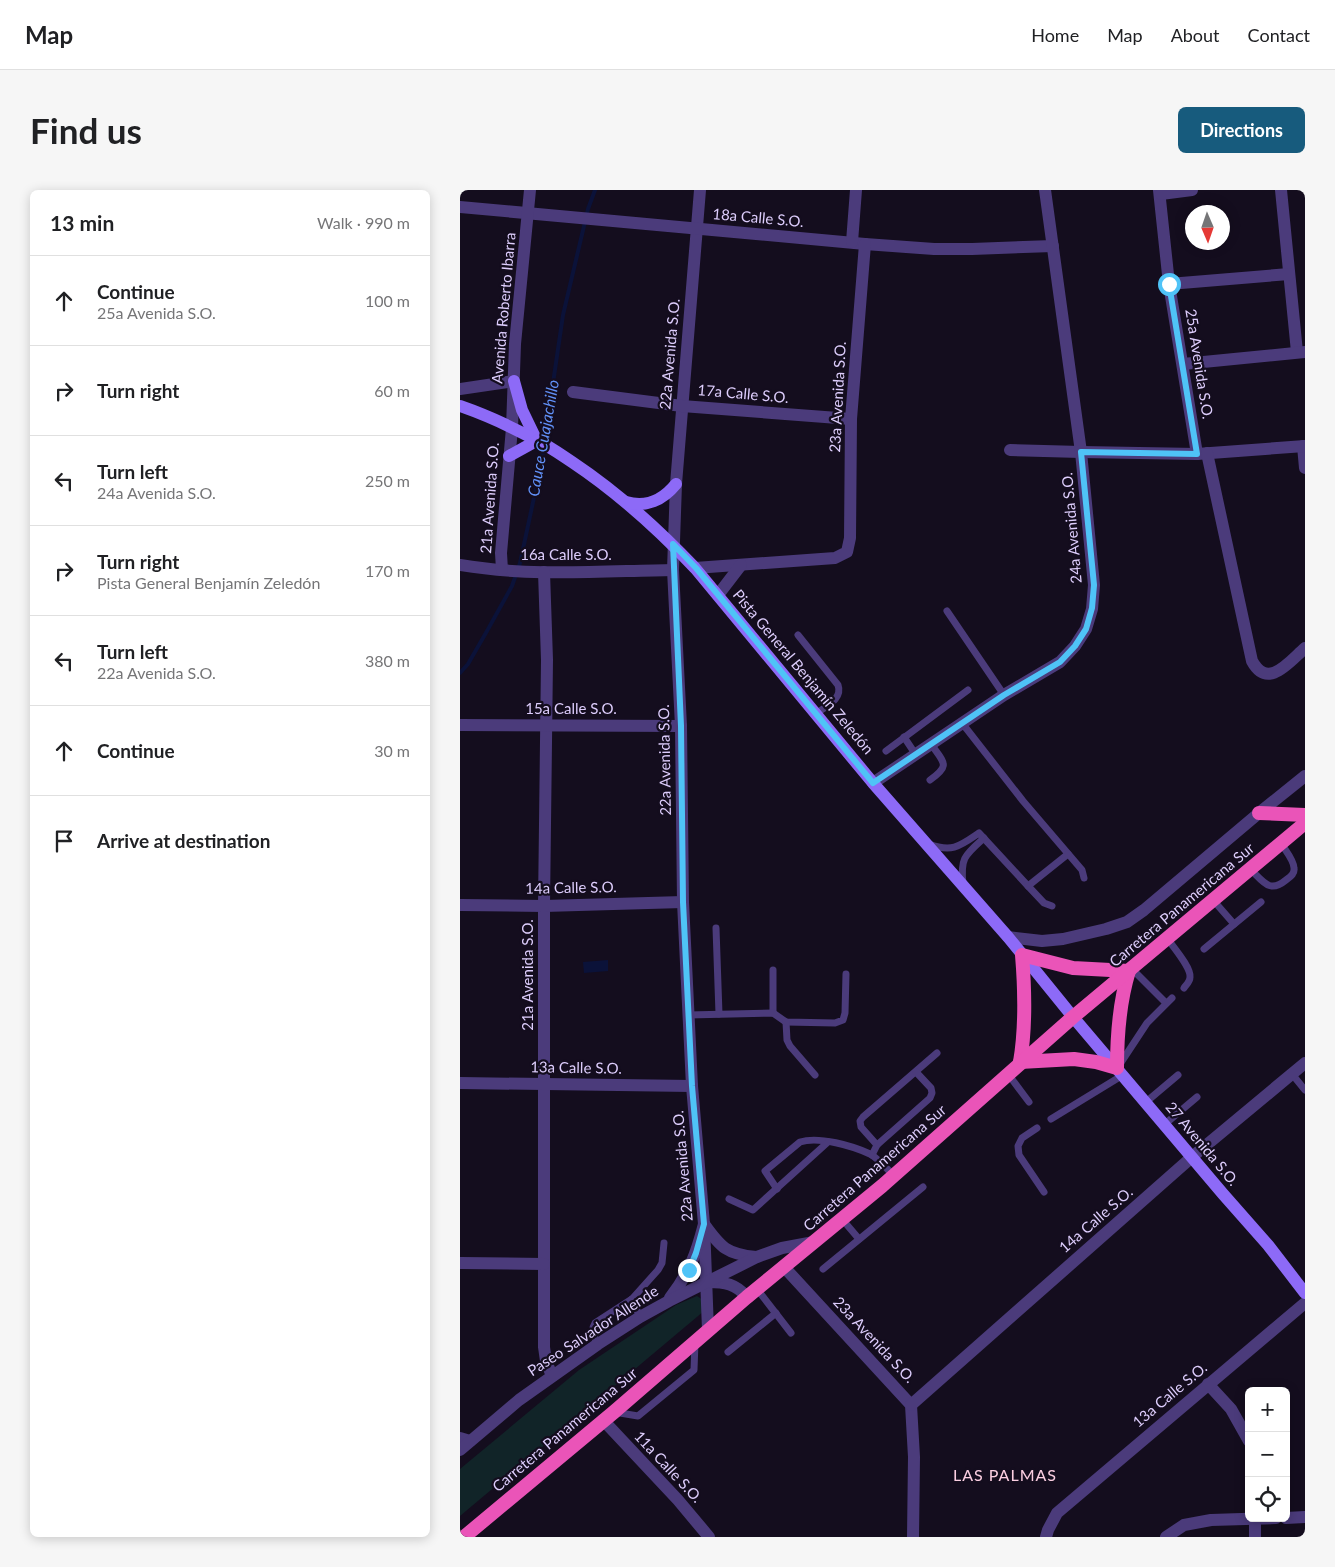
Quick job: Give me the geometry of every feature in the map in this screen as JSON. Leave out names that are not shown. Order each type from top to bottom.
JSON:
[{"type":"highway","points":[[1259,813],[1305,814]]},
{"type":"highway","name":"Carretera Panamericana Sur","points":[[464,1537],[752,1293],[894,1176],[1020,1062],[1073,1017],[1281,843],[1303,828]]},
{"type":"highway","points":[[1022,955],[1073,968],[1130,969],[1120,1002],[1118,1024],[1120,1072],[1096,1062],[1074,1059],[1020,1062],[1024,1034],[1025,998],[1022,955]]},
{"type":"main road","points":[[509,456],[538,440],[522,410],[514,381]]},
{"type":"main road","name":"Pista General Benjamín Zeledón","points":[[460,406],[538,440],[553,449],[587,472],[624,501],[673,544],[696,568],[873,783],[1008,937],[1073,1017]]},
{"type":"main road","points":[[624,501],[639,504],[653,502],[665,496],[676,484]]},
{"type":"main road","name":"27 Avenida S.O.","points":[[1073,1017],[1268,1245],[1305,1293]]},
{"type":"street","name":"Avenida Roberto Ibarra","points":[[512,428],[515,344],[530,190]]},
{"type":"street","name":"22a Avenida S.O.","points":[[700,190],[676,484],[673,570],[681,726],[683,902],[688,1015],[704,1224],[708,1330]]},
{"type":"street","points":[[852,242],[856,190]]},
{"type":"street","name":"24a Avenida S.O.","points":[[873,783],[1004,695],[1060,662],[1075,646],[1086,629],[1092,608],[1094,585],[1081,452],[1045,190]]},
{"type":"street","points":[[1160,192],[1192,190]]},
{"type":"street","points":[[1183,364],[1301,352],[1289,274],[1281,190]]},
{"type":"street","name":"25a Avenida S.O.","points":[[1160,192],[1169,284],[1183,364],[1202,453],[1252,661],[1257,670],[1263,674],[1271,674],[1280,671],[1305,648]]},
{"type":"street","name":"18a Calle S.O.","points":[[460,207],[934,249],[972,250],[1053,246]]},
{"type":"street","name":"23a Avenida S.O.","points":[[741,566],[835,558],[847,552],[850,538],[851,419],[865,244]]},
{"type":"street","points":[[1169,284],[1289,274]]},
{"type":"street","points":[[460,389],[514,381]]},
{"type":"street","name":"17a Calle S.O.","points":[[574,392],[682,406],[851,419]]},
{"type":"street","name":"21a Avenida S.O.","points":[[507,571],[501,553],[512,428]]},
{"type":"street","points":[[1010,450],[1202,453],[1304,446],[1305,468]]},
{"type":"street","name":"16a Calle S.O.","points":[[460,565],[527,572],[673,570]]},
{"type":"street","points":[[696,568],[741,566]]},
{"type":"street","points":[[718,595],[741,566]]},
{"type":"street","name":"21a Avenida S.O.","points":[[544,572],[547,660],[544,906],[544,1347],[546,1361],[552,1376]]},
{"type":"street","name":"15a Calle S.O.","points":[[460,725],[681,726]]},
{"type":"street","points":[[1008,937],[1042,941],[1063,939],[1127,922],[1144,910],[1305,776]]},
{"type":"street","name":"14a Calle S.O.","points":[[460,905],[544,906],[683,902]]},
{"type":"street","name":"14a Calle S.O.","points":[[911,1404],[1192,1157],[1305,1064]]},
{"type":"street","name":"13a Calle S.O.","points":[[460,1083],[692,1086]]},
{"type":"street","points":[[704,1224],[718,1243],[729,1250],[740,1255],[757,1257]]},
{"type":"street","points":[[669,1300],[689,1270],[704,1224]]},
{"type":"street","name":"Paseo Salvador Allende","points":[[460,1450],[465,1440],[519,1400],[640,1317],[669,1300],[757,1257],[782,1248],[814,1242]]},
{"type":"street","points":[[460,1263],[544,1264]]},
{"type":"street","name":"23a Avenida S.O.","points":[[784,1267],[911,1404],[914,1457],[913,1537]]},
{"type":"street","points":[[706,1282],[727,1283],[752,1293]]},
{"type":"street","name":"13a Calle S.O.","points":[[1046,1537],[1057,1513],[1305,1303]]},
{"type":"street","points":[[1208,1384],[1231,1409],[1245,1434]]},
{"type":"street","name":"11a Calle S.O.","points":[[608,1416],[709,1537]]},
{"type":"street","points":[[1290,1518],[1305,1517]]},
{"type":"street","points":[[1166,1537],[1184,1525],[1211,1520],[1245,1519]]},
{"type":"street","points":[[1255,1522],[1255,1537]]},
{"type":"lane","points":[[947,611],[1004,695]]},
{"type":"lane","points":[[798,635],[838,685],[840,691],[838,697],[817,714]]},
{"type":"lane","points":[[886,751],[968,690]]},
{"type":"lane","points":[[962,723],[1023,801],[1082,870],[1084,878]]},
{"type":"lane","points":[[904,737],[916,755]]},
{"type":"lane","points":[[930,780],[941,772],[944,767],[943,761],[931,744]]},
{"type":"lane","points":[[923,841],[945,849],[954,848],[981,835]]},
{"type":"lane","points":[[981,835],[1044,903],[1052,906]]},
{"type":"lane","points":[[963,887],[962,863],[981,835]]},
{"type":"lane","points":[[1250,869],[1267,885],[1279,886],[1293,874],[1294,869],[1293,863],[1281,843]]},
{"type":"lane","points":[[1028,886],[1068,854]]},
{"type":"lane","points":[[1213,900],[1234,924]]},
{"type":"lane","points":[[1204,949],[1261,902]]},
{"type":"lane","points":[[716,928],[719,1014]]},
{"type":"lane","points":[[1167,938],[1189,970],[1191,976],[1184,988]]},
{"type":"lane","points":[[1130,969],[1166,1003]]},
{"type":"lane","points":[[773,970],[773,1013]]},
{"type":"lane","points":[[688,1015],[773,1013],[786,1022],[835,1023],[843,1020],[845,1013],[846,974]]},
{"type":"lane","points":[[1051,1119],[1120,1072],[1147,1023],[1172,998]]},
{"type":"lane","points":[[786,1022],[787,1040],[790,1046],[815,1075]]},
{"type":"lane","points":[[877,1145],[862,1127],[860,1121],[937,1054]]},
{"type":"lane","points":[[872,1155],[877,1145],[930,1098],[931,1088],[916,1072]]},
{"type":"lane","points":[[1007,1074],[1029,1102]]},
{"type":"lane","points":[[1292,1074],[1305,1090]]},
{"type":"lane","points":[[1146,1102],[1178,1075]]},
{"type":"lane","points":[[1165,1124],[1196,1096]]},
{"type":"lane","points":[[1037,1128],[1022,1138],[1018,1146],[1019,1155],[1044,1192]]},
{"type":"lane","points":[[777,1189],[764,1171],[800,1142],[814,1140],[849,1146],[872,1155],[894,1176]]},
{"type":"lane","points":[[729,1198],[753,1210],[828,1142]]},
{"type":"lane","points":[[823,1269],[923,1187]]},
{"type":"lane","points":[[842,1219],[859,1239]]},
{"type":"lane","points":[[598,1344],[592,1328],[595,1323],[632,1299],[658,1270],[662,1263],[664,1243]]},
{"type":"lane","points":[[752,1293],[776,1313],[792,1333]]},
{"type":"lane","points":[[632,1299],[640,1317]]},
{"type":"lane","points":[[728,1352],[776,1313]]},
{"type":"lane","points":[[608,1416],[638,1416],[694,1370],[695,1342]]},
{"type":"green space","points":[[697,1296],[703,1300],[704,1311],[460,1516],[460,1469],[579,1370],[676,1305]]},
{"type":"shaded area","points":[[608,960],[608,971],[584,973],[583,962]]},
{"type":"waterway","name":"Cauce Cuajachillo","points":[[460,673],[468,664],[512,586],[520,563],[541,465],[563,315],[588,209],[595,190]]},
{"type":"district","name":"LAS PALMAS","points":[[1005,1475]]},
{"type":"route","points":[[689,1270],[704,1224],[692,1086],[683,902],[681,726],[673,544],[696,568],[873,783],[1004,695],[1060,662],[1075,646],[1086,629],[1092,608],[1094,585],[1081,452],[1197,454],[1169,284]]}]
